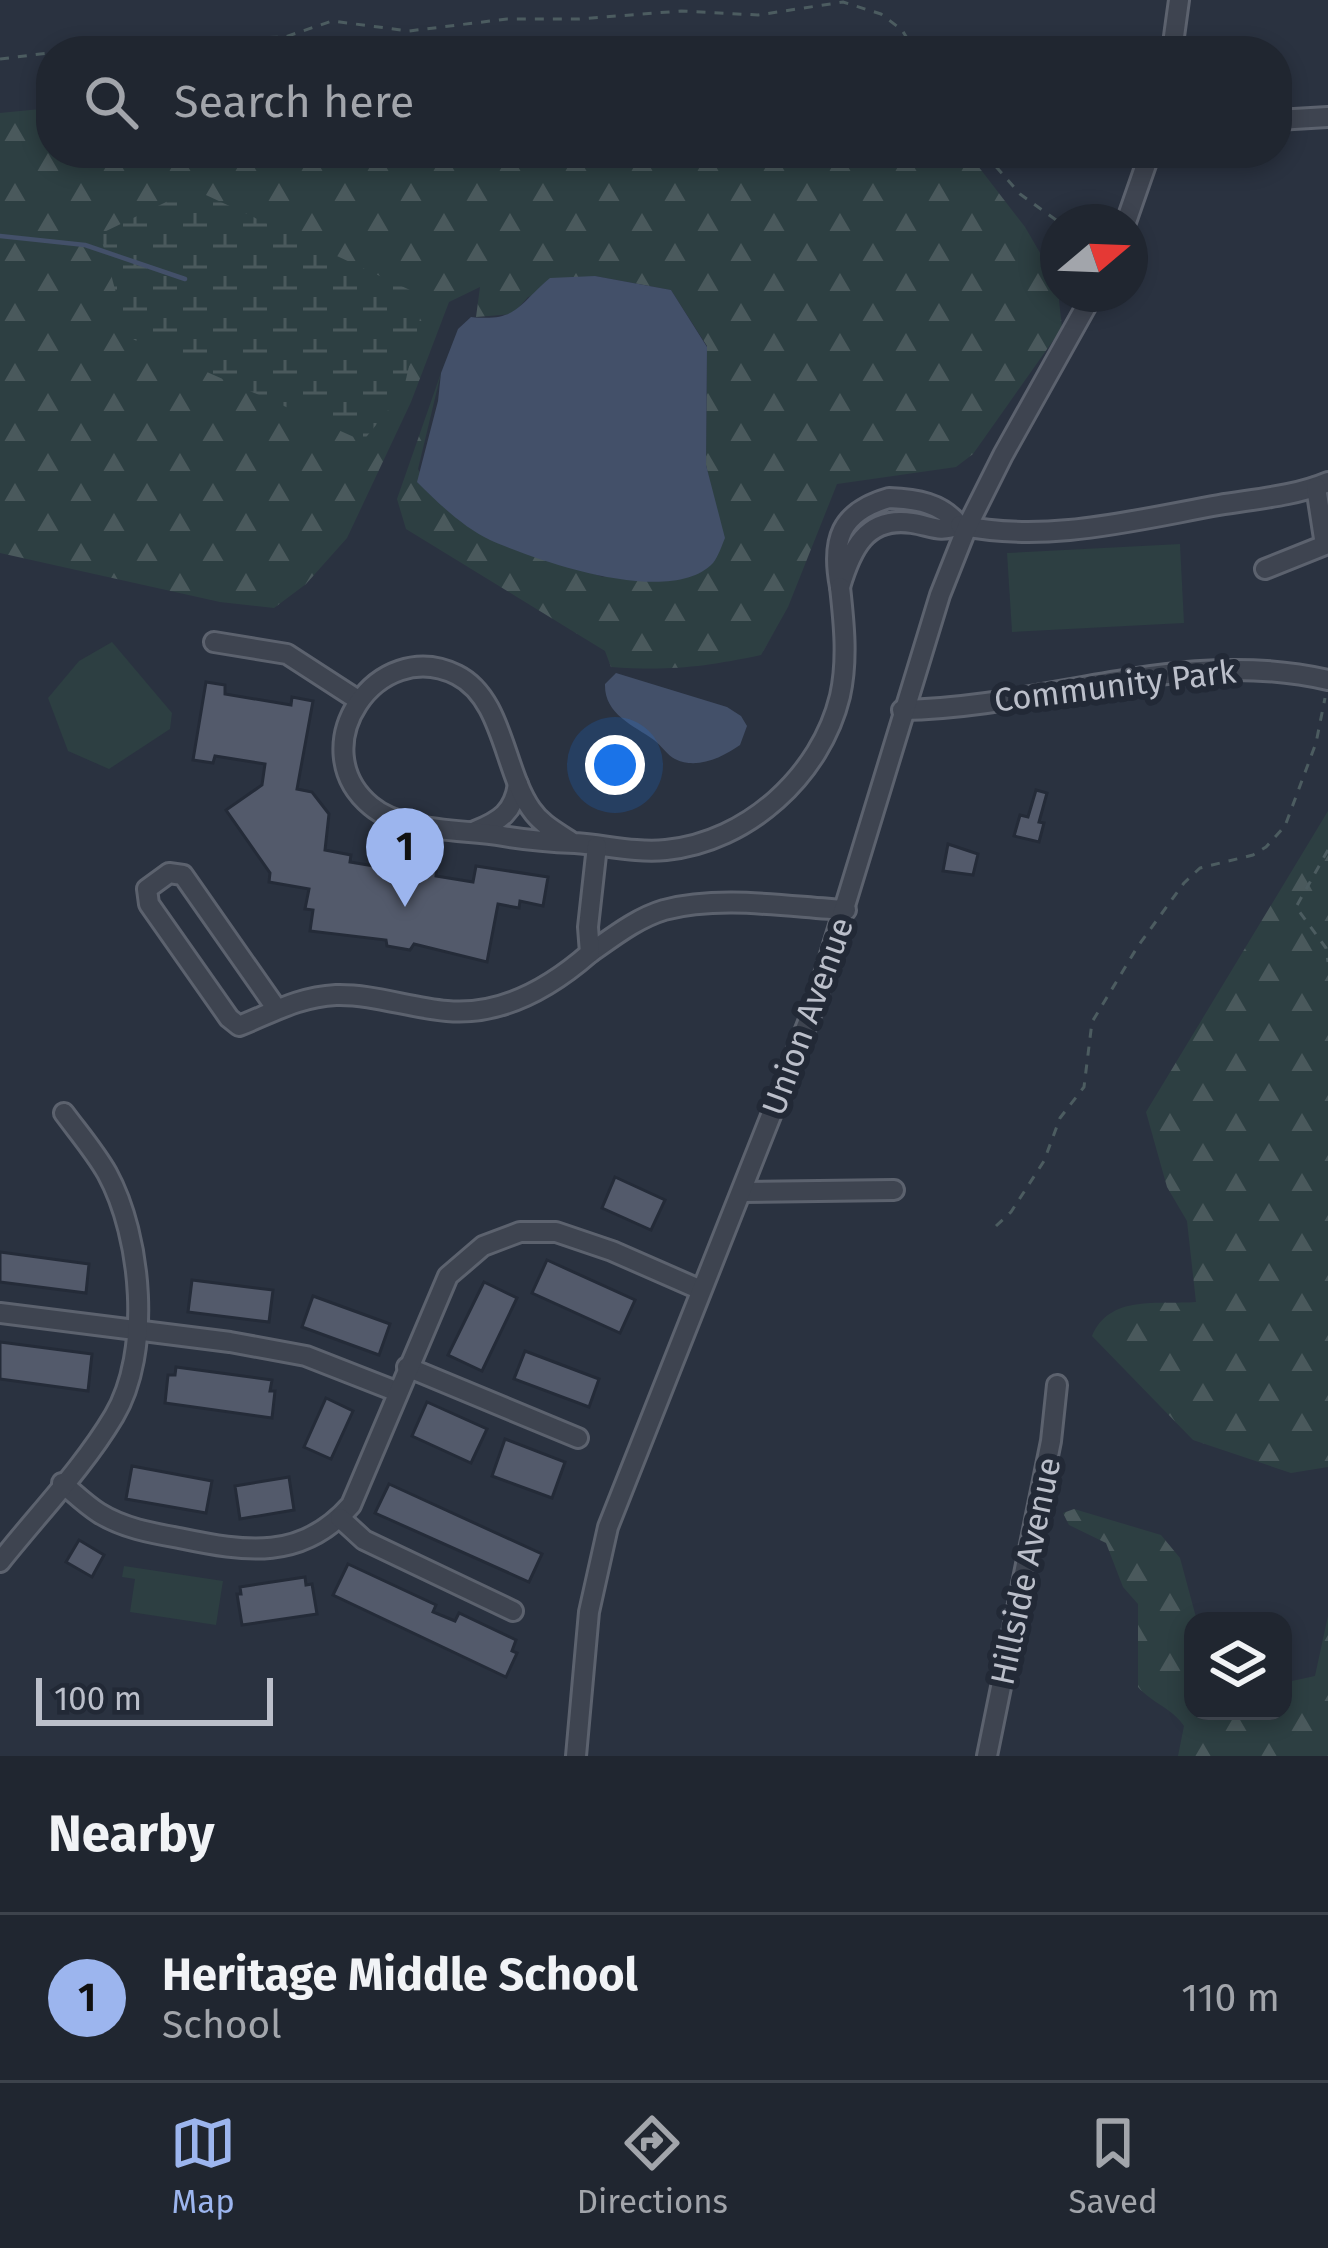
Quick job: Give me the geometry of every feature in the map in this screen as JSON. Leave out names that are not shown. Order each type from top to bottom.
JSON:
[{"type":"street","points":[[1174,36],[1179,0]]},
{"type":"street","points":[[1292,119],[1328,118]]},
{"type":"street","points":[[1132,204],[1145,168]]},
{"type":"street","name":"Union Avenue","points":[[576,1756],[589,1612],[608,1527],[814,1006],[902,710],[963,526],[1083,312]]},
{"type":"street","points":[[573,843],[533,813],[489,711],[475,689],[457,675],[428,667],[404,669],[380,680],[346,718],[345,766],[364,800],[390,818],[552,844],[666,850],[747,822],[792,785],[826,734],[840,696],[845,647],[834,555],[853,515],[872,503],[889,498],[929,503],[950,512],[963,526],[1024,532],[1064,530],[1322,484],[1325,545],[1265,569]]},
{"type":"street","points":[[214,642],[287,654],[358,700]]},
{"type":"street","name":"Community Park","points":[[902,710],[943,709],[1106,680],[1206,670],[1255,667],[1328,680]]},
{"type":"street","points":[[475,831],[508,814],[518,784]]},
{"type":"street","points":[[590,953],[588,927],[597,846]]},
{"type":"street","points":[[276,1008],[183,874],[169,873],[147,889],[149,904],[239,1026],[276,1008],[335,995],[446,1011],[487,1010],[560,980],[627,927],[661,911],[696,904],[846,910]]},
{"type":"street","points":[[0,1562],[122,1402],[138,1333],[133,1252],[122,1206],[106,1172],[64,1113]]},
{"type":"street","points":[[742,1192],[894,1190]]},
{"type":"street","points":[[62,1484],[97,1512],[129,1528],[255,1551],[292,1545],[331,1528],[352,1505],[448,1276],[498,1238],[540,1230],[556,1232],[701,1290]]},
{"type":"street","points":[[0,1313],[306,1356],[398,1392]]},
{"type":"street","points":[[407,1367],[578,1438]]},
{"type":"street","name":"Hillside Avenue","points":[[987,1756],[1051,1441],[1057,1385]]},
{"type":"street","points":[[340,1518],[364,1540],[513,1611]]},
{"type":"path","points":[[288,36],[332,21],[409,31],[507,19],[579,20],[681,11],[758,15],[843,2],[881,14],[906,36]]},
{"type":"path","points":[[0,59],[36,55]]},
{"type":"path","points":[[997,168],[1040,208]]},
{"type":"path","points":[[996,1226],[1036,1175],[1060,1118],[1084,1087],[1092,1022],[1138,946],[1200,868],[1252,855],[1267,847],[1286,826],[1316,743],[1328,680]]},
{"type":"path","points":[[1328,850],[1296,907],[1325,948],[1328,962]]},
{"type":"green space","points":[[36,109],[36,168],[980,168],[1040,253],[1040,312],[1060,312],[1062,328],[973,454],[956,467],[837,484],[788,607],[761,655],[687,667],[611,667],[605,651],[406,529],[397,499],[441,373],[418,469],[453,512],[498,541],[603,577],[716,508],[706,465],[707,346],[671,290],[595,276],[528,297],[513,314],[476,317],[480,287],[449,302],[411,402],[347,538],[306,584],[274,608],[220,602],[0,553],[0,113]]},
{"type":"green space","points":[[193,189],[425,297],[403,392],[363,441],[128,337],[100,234]]},
{"type":"green space","points":[[1180,544],[1184,623],[1012,632],[1007,553]]},
{"type":"green space","points":[[112,642],[172,713],[170,729],[109,769],[68,751],[48,698],[79,661]]},
{"type":"green space","points":[[1328,811],[1328,1467],[1291,1473],[1193,1440],[1092,1336],[1110,1313],[1123,1308],[1196,1302],[1187,1221],[1167,1187],[1146,1112]]},
{"type":"green space","points":[[1074,1509],[1161,1535],[1180,1558],[1195,1612],[1184,1612],[1184,1720],[1292,1720],[1292,1681],[1315,1676],[1328,1616],[1328,1756],[1178,1756],[1184,1726],[1138,1687],[1138,1604],[1123,1587],[1106,1543],[1069,1525],[1063,1513]]},
{"type":"green space","points":[[124,1566],[223,1581],[216,1625],[130,1612],[135,1579],[122,1577]]},
{"type":"water","points":[[595,276],[671,290],[707,347],[706,465],[725,538],[713,563],[693,576],[637,581],[539,559],[480,535],[417,482],[441,373],[458,329],[471,317],[508,314],[550,278]]},
{"type":"water","points":[[616,673],[727,707],[747,726],[740,745],[701,763],[672,758],[609,703],[605,684]]},
{"type":"building","points":[[206,682],[225,685],[225,694],[291,705],[292,697],[313,701],[297,789],[312,792],[329,814],[325,850],[351,855],[350,862],[386,868],[388,852],[428,857],[437,860],[436,876],[473,882],[476,866],[548,877],[543,906],[520,901],[519,908],[498,904],[487,962],[414,944],[410,950],[387,946],[386,940],[310,931],[313,910],[305,909],[309,889],[269,882],[270,873],[226,810],[262,785],[265,764],[215,756],[213,763],[193,760]]},
{"type":"building","points":[[1036,790],[1047,793],[1039,842],[1014,836],[1020,815],[1028,817]]},
{"type":"building","points":[[948,844],[978,854],[973,875],[943,871]]},
{"type":"building","points":[[615,1177],[665,1200],[651,1230],[602,1208]]},
{"type":"building","points":[[0,1252],[89,1264],[86,1293],[0,1282]]},
{"type":"building","points":[[547,1260],[635,1300],[620,1333],[532,1293]]},
{"type":"building","points":[[192,1280],[273,1290],[269,1322],[188,1312]]},
{"type":"building","points":[[484,1282],[517,1298],[482,1371],[448,1355]]},
{"type":"building","points":[[313,1296],[390,1324],[379,1355],[302,1327]]},
{"type":"building","points":[[0,1342],[92,1354],[88,1391],[0,1379]]},
{"type":"building","points":[[525,1351],[599,1379],[589,1407],[514,1379]]},
{"type":"building","points":[[176,1367],[272,1380],[272,1418],[165,1403],[168,1375],[175,1375]]},
{"type":"building","points":[[326,1398],[353,1411],[331,1459],[304,1447]]},
{"type":"building","points":[[427,1402],[487,1429],[471,1463],[412,1436]]},
{"type":"building","points":[[505,1439],[565,1462],[552,1498],[492,1476]]},
{"type":"building","points":[[132,1466],[212,1481],[206,1513],[126,1499]]},
{"type":"building","points":[[289,1477],[294,1510],[240,1519],[235,1486]]},
{"type":"building","points":[[389,1484],[542,1554],[529,1582],[375,1513]]},
{"type":"building","points":[[79,1540],[104,1555],[92,1577],[66,1562]]},
{"type":"building","points":[[348,1564],[436,1605],[433,1612],[455,1621],[459,1613],[516,1640],[512,1651],[517,1653],[506,1677],[333,1595]]},
{"type":"building","points":[[305,1577],[306,1585],[312,1584],[317,1614],[242,1625],[240,1587]]},
{"type":"waterway","points":[[0,236],[85,245],[185,279]]},
{"type":"place","name":"Heritage Middle School","points":[[405,907]]}]
